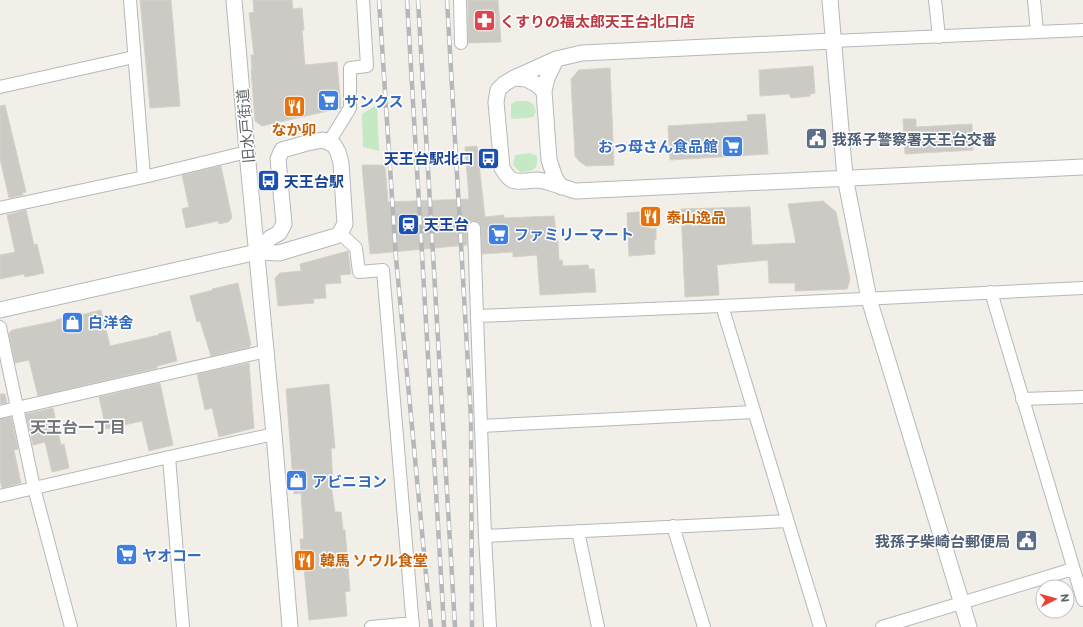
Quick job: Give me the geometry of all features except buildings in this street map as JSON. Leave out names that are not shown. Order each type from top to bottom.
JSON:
[{"type":"street","points":[[130,0],[144,177]]},
{"type":"street","name":"旧水戸街道","points":[[234,0],[274,434],[290,627]]},
{"type":"street","points":[[329,142],[350,108],[350,68],[367,66],[363,0]]},
{"type":"street","points":[[460,0],[461,43]]},
{"type":"street","points":[[830,0],[845,177],[869,299],[969,627]]},
{"type":"street","points":[[935,0],[938,37]]},
{"type":"street","points":[[1034,0],[1036,32]]},
{"type":"street","points":[[1083,30],[582,53],[556,59],[514,78],[498,90],[496,102],[502,168],[505,174],[513,180],[539,180],[576,191],[845,177],[1083,167]]},
{"type":"street","points":[[0,87],[134,57]]},
{"type":"street","points":[[539,180],[544,176],[548,168],[549,160],[544,91],[547,78],[556,59]]},
{"type":"street","points":[[514,78],[526,79],[536,84],[544,91]]},
{"type":"street","points":[[0,310],[257,252],[279,253],[324,240],[340,233],[345,224],[341,163],[334,145],[323,140],[287,147],[282,150],[278,159],[284,224],[279,233],[270,238],[257,252]]},
{"type":"street","points":[[0,208],[144,177],[247,152]]},
{"type":"street","points":[[549,160],[555,178],[561,187]]},
{"type":"street","points":[[474,228],[485,536],[490,627]]},
{"type":"street","points":[[340,233],[356,248],[359,272],[383,270],[413,625],[372,627]]},
{"type":"street","points":[[477,316],[722,306],[1083,288]]},
{"type":"street","points":[[991,292],[1083,600]]},
{"type":"street","points":[[722,306],[820,627]]},
{"type":"street","points":[[0,327],[34,488],[71,627]]},
{"type":"street","points":[[0,412],[266,351]]},
{"type":"street","points":[[1022,399],[1083,397]]},
{"type":"street","points":[[481,426],[754,412]]},
{"type":"street","points":[[0,496],[274,434]]},
{"type":"street","points":[[169,458],[182,627]]},
{"type":"street","points":[[485,536],[787,521]]},
{"type":"street","points":[[673,526],[704,627]]},
{"type":"street","points":[[578,531],[598,627]]},
{"type":"street","points":[[882,627],[1073,569]]},
{"type":"green space","points":[[517,101],[528,101],[534,105],[536,112],[533,117],[511,119],[511,104]]},
{"type":"green space","points":[[377,105],[379,151],[363,147],[362,114]]},
{"type":"green space","points":[[530,153],[537,156],[536,167],[529,171],[520,172],[513,165],[515,155]]},
{"type":"railway","points":[[379,0],[396,258],[431,627]]},
{"type":"railway","points":[[407,0],[444,627]]},
{"type":"railway","points":[[418,0],[455,627]]},
{"type":"railway","points":[[447,0],[471,418],[472,627]]},
{"type":"place","name":"くすりの福太郎天王台北口店","points":[[484,21]]},
{"type":"place","name":"サンクス","points":[[329,101]]},
{"type":"place","name":"なか卯","points":[[294,106]]},
{"type":"place","name":"我孫子警察署天王台交番","points":[[816,139]]},
{"type":"place","name":"おっ母さん食品館","points":[[733,146]]},
{"type":"place","name":"天王台駅北口","points":[[489,158]]},
{"type":"place","name":"天王台駅","points":[[268,181]]},
{"type":"place","name":"泰山逸品","points":[[651,217]]},
{"type":"place","name":"天王台","points":[[409,224]]},
{"type":"place","name":"ファミリーマート","points":[[498,234]]},
{"type":"place","name":"白洋舍","points":[[73,322]]},
{"type":"place","name":"アビニヨン","points":[[296,481]]},
{"type":"place","name":"我孫子柴崎台郵便局","points":[[1026,541]]},
{"type":"place","name":"ヤオコー","points":[[126,555]]},
{"type":"place","name":"韓馬 ソウル食堂","points":[[305,560]]},
{"type":"district","name":"天王台一丁目","points":[[78,426]]}]
